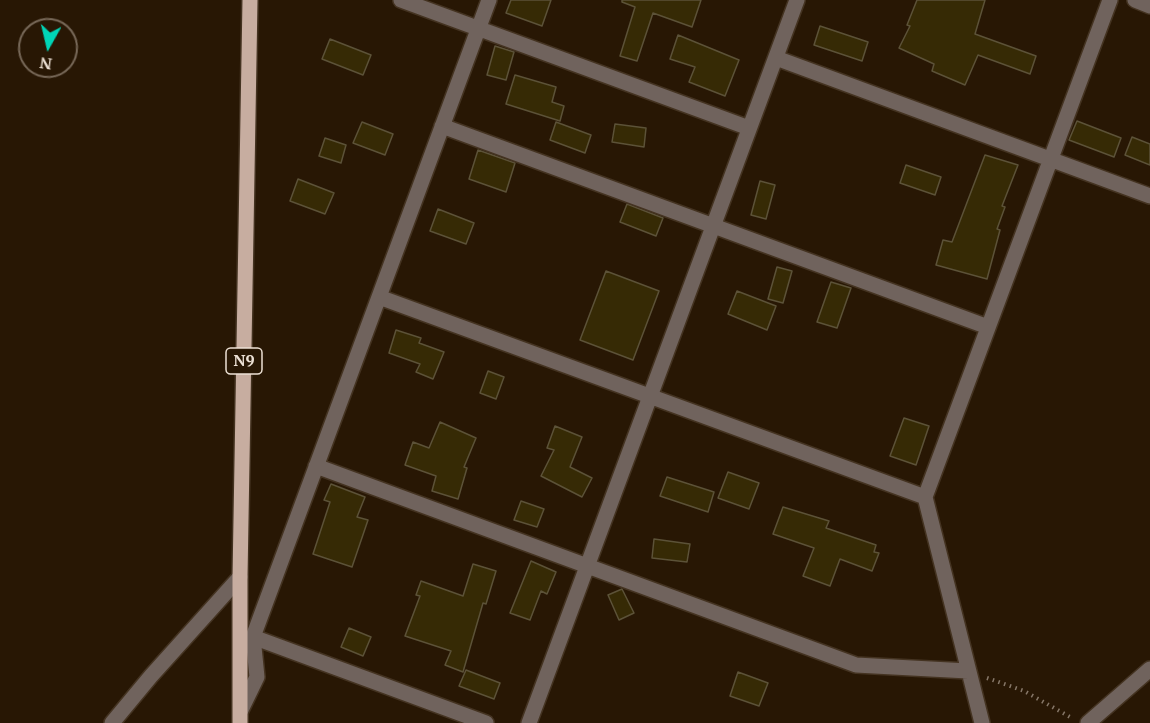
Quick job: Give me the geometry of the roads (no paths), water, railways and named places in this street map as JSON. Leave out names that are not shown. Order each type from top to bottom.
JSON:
[{"type":"main road","name":"N9","points":[[241,717],[240,577],[250,0]]},
{"type":"street","points":[[400,0],[749,128]]},
{"type":"street","points":[[241,717],[257,677],[253,637],[489,0]]},
{"type":"street","points":[[529,723],[797,0]]},
{"type":"street","points":[[982,723],[925,497],[1110,0]]},
{"type":"street","points":[[1135,0],[1150,6]]},
{"type":"street","points":[[776,58],[1150,196]]},
{"type":"street","points":[[442,126],[988,327]]},
{"type":"street","points":[[379,297],[925,497]]},
{"type":"street","points":[[316,466],[856,665],[968,671]]},
{"type":"street","points":[[112,723],[240,577]]},
{"type":"street","points":[[253,637],[486,723]]},
{"type":"street","points":[[1088,723],[1150,669]]}]
